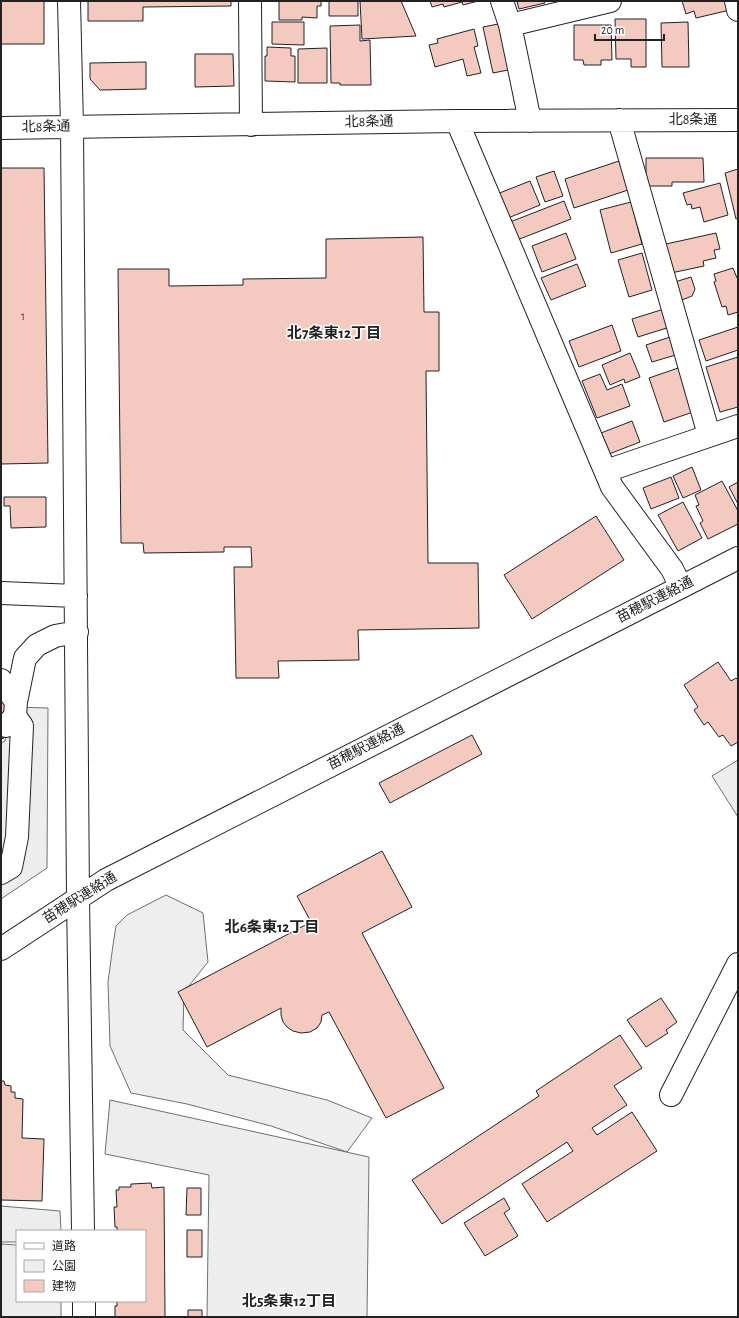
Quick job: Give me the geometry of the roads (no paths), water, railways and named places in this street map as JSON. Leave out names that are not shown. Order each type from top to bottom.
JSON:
[{"type":"street","points":[[69,1],[72,127],[78,898],[83,1230]]},
{"type":"street","points":[[250,1],[251,124]]},
{"type":"street","points":[[502,1],[510,25],[530,121]]},
{"type":"street","points":[[736,1],[738,10]]},
{"type":"street","points":[[510,25],[596,2]]},
{"type":"street","points":[[619,120],[709,436]]},
{"type":"street","name":"北8条通","points":[[1,128],[457,121],[738,120]]},
{"type":"street","points":[[457,121],[612,487],[672,569],[681,587]]},
{"type":"street","points":[[606,471],[738,426]]},
{"type":"street","name":"苗穂駅連絡通","points":[[1,948],[106,880],[738,558]]},
{"type":"street","points":[[1,593],[76,596]]},
{"type":"street","points":[[12,715],[25,658],[37,645],[55,636],[77,632]]},
{"type":"street","points":[[1,680],[12,715],[22,726],[17,837],[11,866],[1,873]]},
{"type":"street","points":[[671,1095],[738,964]]},
{"type":"street","points":[[84,1302],[84,1317]]},
{"type":"district","name":"北7条東12丁目","points":[[334,333]]},
{"type":"district","name":"北6条東12丁目","points":[[272,927]]},
{"type":"district","name":"北5条東12丁目","points":[[289,1301]]}]
